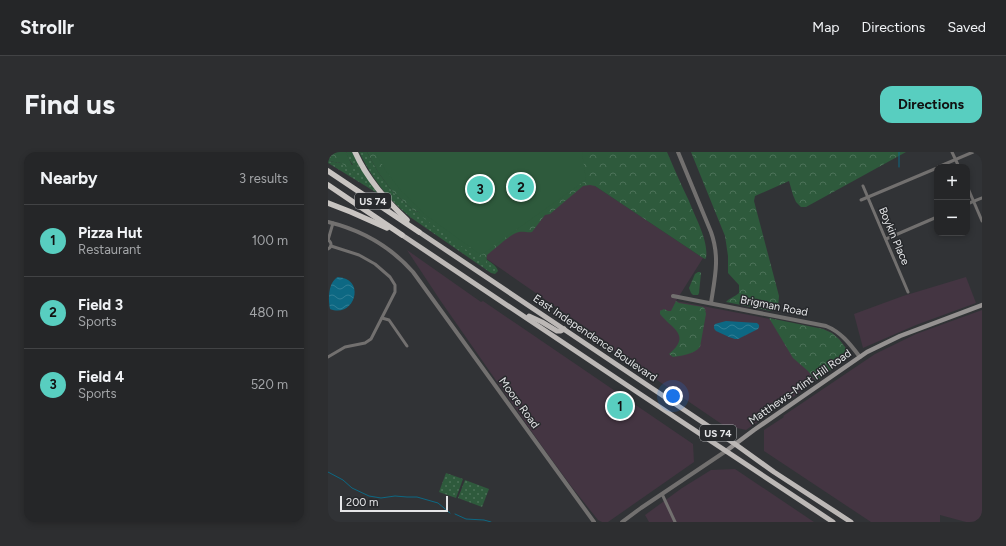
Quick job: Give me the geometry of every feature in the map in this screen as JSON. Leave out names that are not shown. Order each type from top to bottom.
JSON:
[{"type":"highway","points":[[355,152],[370,179],[385,199],[419,232]]},
{"type":"highway","name":"East Independence Boulevard","points":[[328,171],[735,444],[774,472],[851,522]]},
{"type":"highway","name":"East Independence Boulevard","points":[[328,185],[833,522]]},
{"type":"highway","points":[[328,203],[402,235]]},
{"type":"highway","points":[[513,309],[542,322],[555,330],[559,331],[564,329]]},
{"type":"main road","name":"Matthews-Mint Hill Road","points":[[726,451],[758,427],[877,346],[982,305]]},
{"type":"street","points":[[678,152],[715,245],[716,266],[711,303]]},
{"type":"street","points":[[952,152],[957,164]]},
{"type":"street","points":[[945,164],[973,152]]},
{"type":"street","points":[[861,200],[934,169]]},
{"type":"street","name":"Boykin Place","points":[[863,186],[908,292]]},
{"type":"street","points":[[970,192],[982,221]]},
{"type":"street","points":[[970,203],[982,198]]},
{"type":"street","points":[[886,239],[934,218]]},
{"type":"street","points":[[330,223],[328,240],[331,242],[331,246]]},
{"type":"street","name":"Moore Road","points":[[330,223],[344,226],[376,241],[390,250],[408,266],[430,294],[594,522]]},
{"type":"street","points":[[328,249],[331,246]]},
{"type":"street","points":[[328,357],[345,347],[365,343],[371,339],[394,292],[395,285],[390,278],[375,264],[359,255],[331,246]]},
{"type":"street","name":"Brigman Road","points":[[673,296],[826,326],[843,336],[860,357]]},
{"type":"street","points":[[382,318],[389,320],[407,346]]},
{"type":"street","name":"Matthews-Mint Hill Road","points":[[622,522],[726,451]]},
{"type":"street","points":[[662,494],[675,522]]},
{"type":"shaded area","points":[[586,180],[703,258],[676,301],[823,329],[832,333],[839,339],[850,354],[849,357],[746,430],[723,425],[607,346],[608,343],[481,255]]},
{"type":"shaded area","points":[[407,250],[481,302],[483,301],[693,444],[694,462],[608,522],[598,520],[539,442]]},
{"type":"shaded area","points":[[966,277],[976,303],[916,325],[863,348],[854,314],[903,296]]},
{"type":"shaded area","points":[[982,310],[982,522],[966,522],[940,515],[940,522],[871,522],[764,451],[764,430],[875,354],[916,334]]},
{"type":"shaded area","points":[[735,469],[814,522],[649,522],[645,515],[682,488],[711,470]]},
{"type":"green space","points":[[328,152],[346,152],[352,164],[353,173],[341,163],[328,161]]},
{"type":"green space","points":[[346,152],[352,152],[377,193],[328,163],[328,161],[353,165]]},
{"type":"green space","points":[[359,152],[367,152],[378,172],[392,191],[414,211],[419,212],[486,262],[486,259],[489,261],[498,271],[495,274],[491,273],[410,217],[380,187]]},
{"type":"green space","points":[[367,152],[667,152],[704,237],[706,258],[703,258],[595,186],[590,185],[583,186],[550,214],[545,215],[532,232],[515,233],[487,255],[486,263],[484,263],[421,216],[419,212],[414,211],[392,191],[378,172]]},
{"type":"green space","points":[[375,152],[582,152],[586,180],[481,255],[427,216],[401,191],[386,171]]},
{"type":"green space","points":[[691,152],[906,152],[806,207],[801,207],[796,202],[789,181],[755,196],[754,201],[779,296],[778,307],[776,310],[771,311],[726,302],[739,293],[739,285],[728,273],[728,256],[725,236]]},
{"type":"green space","points":[[698,272],[701,273],[699,293],[698,295],[693,295],[689,288],[695,274]]},
{"type":"green space","points":[[676,301],[679,303],[703,307],[706,314],[700,347],[691,353],[673,357],[669,354],[679,342],[678,332],[660,314],[660,311],[664,309],[671,311]]},
{"type":"green space","points":[[769,318],[823,329],[832,333],[839,339],[850,356],[816,381],[808,371],[793,358]]},
{"type":"green space","points":[[446,473],[463,479],[456,498],[439,492]]},
{"type":"green space","points":[[465,480],[489,489],[482,507],[458,498]]},
{"type":"water","points":[[338,277],[347,279],[352,284],[355,291],[351,304],[338,311],[330,309],[329,300],[332,283]]},
{"type":"water","points":[[726,321],[757,323],[759,327],[758,329],[738,339],[735,339],[714,329],[715,324]]},
{"type":"waterway","points":[[899,152],[899,167]]},
{"type":"waterway","points":[[328,472],[343,480],[352,488],[369,496],[381,498],[395,496],[417,497],[438,503],[450,513]]},
{"type":"waterway","points":[[455,514],[466,519],[491,522]]},
{"type":"place","name":"Field 3","points":[[521,187]]},
{"type":"place","name":"Field 4","points":[[480,189]]},
{"type":"place","name":"Pizza Hut","points":[[620,406]]}]
